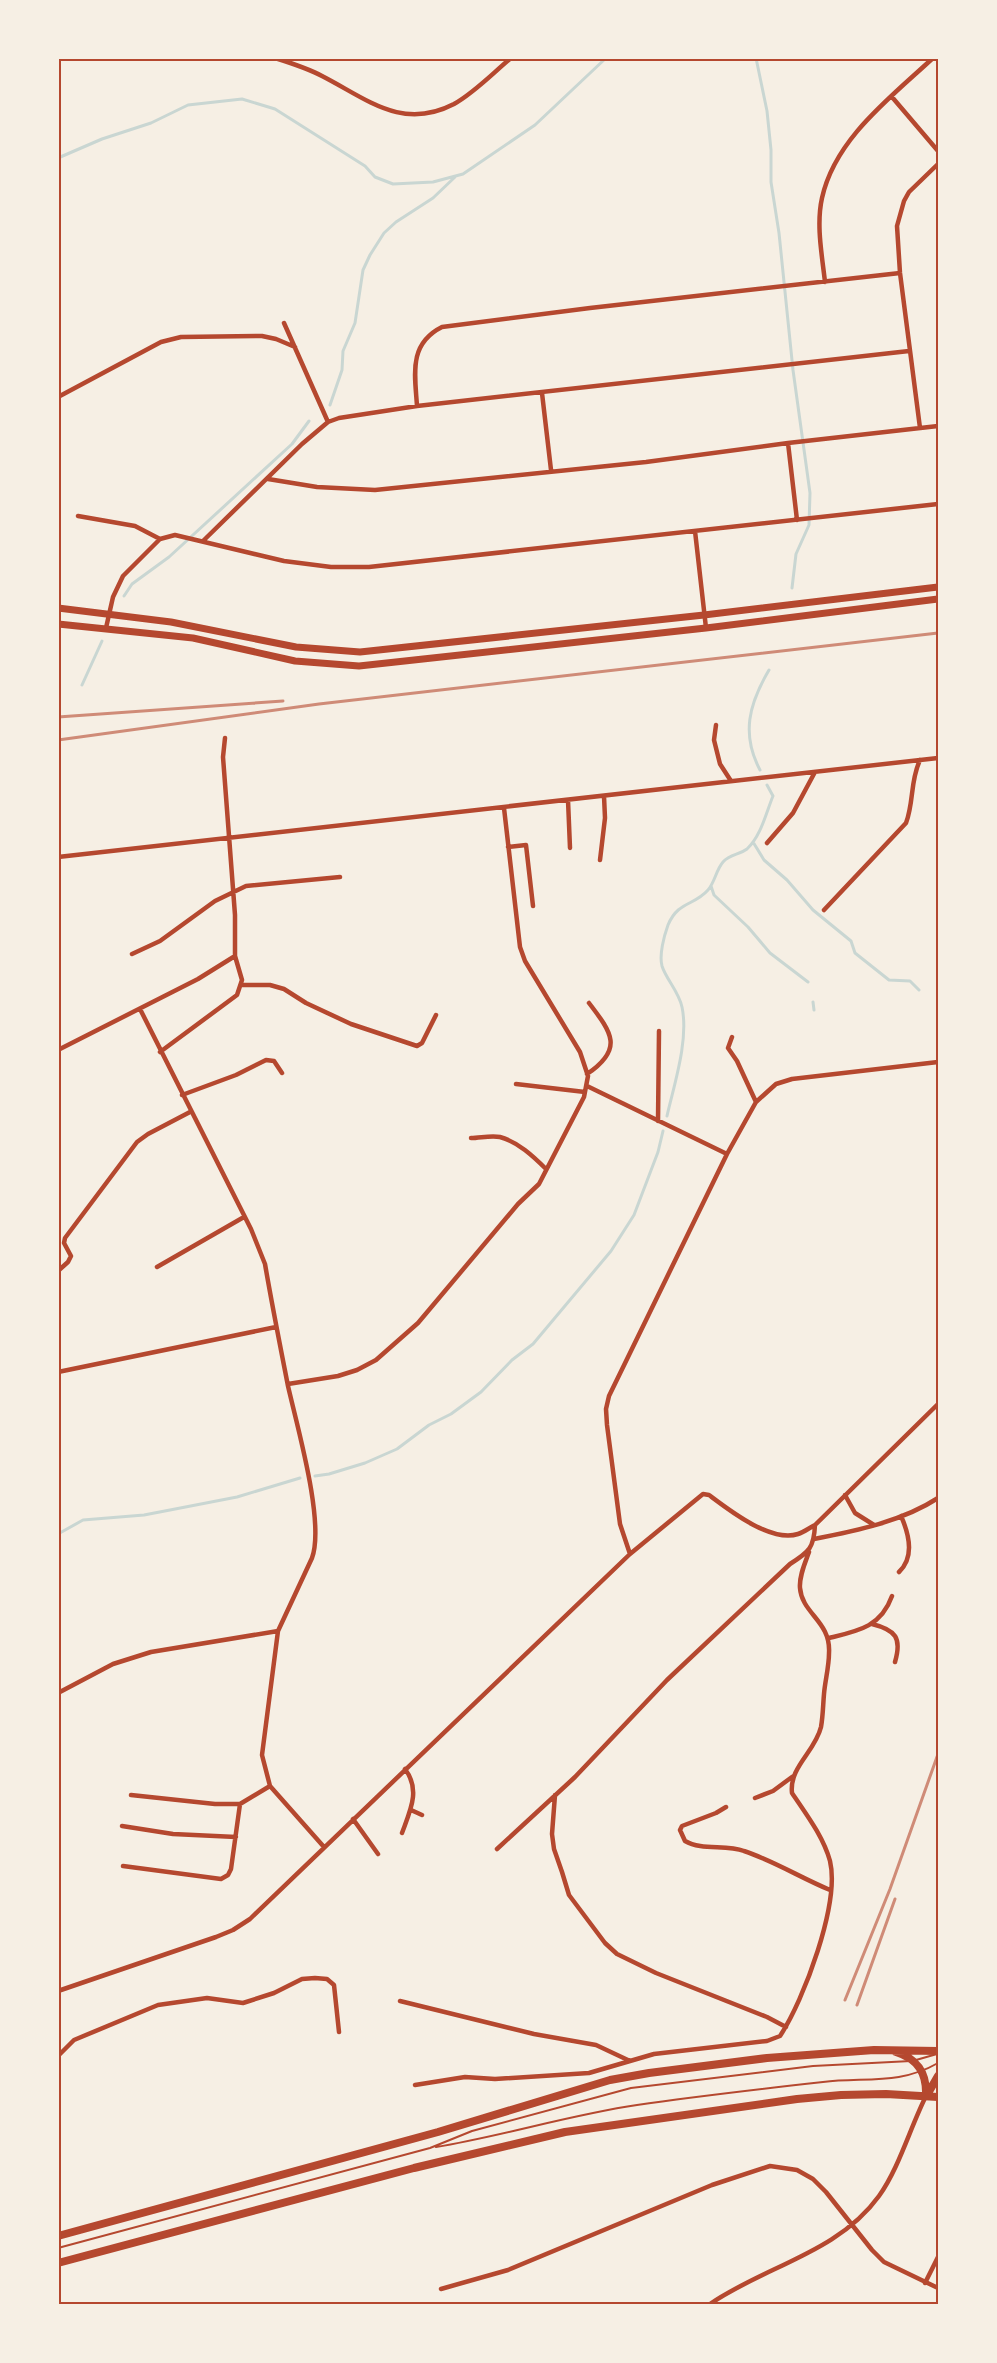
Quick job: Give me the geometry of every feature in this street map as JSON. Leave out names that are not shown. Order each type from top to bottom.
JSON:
[{"type":"main road","points":[[58,608],[110,613],[213,629],[296,647],[344,652],[394,649],[939,587]]},
{"type":"main road","points":[[58,624],[193,638],[295,661],[359,666],[706,628],[939,599]]},
{"type":"main road","points":[[58,2236],[438,2132],[610,2080],[767,2058],[859,2050],[939,2052]]},
{"type":"main road","points":[[891,2050],[912,2061],[923,2072],[926,2077],[926,2096]]},
{"type":"main road","points":[[926,2096],[939,2076]]},
{"type":"main road","points":[[58,2264],[414,2168],[565,2132],[797,2099],[864,2094],[939,2097]]},
{"type":"street","points":[[275,58],[306,68],[388,111],[420,115],[441,110],[456,103],[511,58]]},
{"type":"street","points":[[825,282],[820,216],[826,184],[852,138],[933,58]]},
{"type":"street","points":[[891,97],[939,151]]},
{"type":"street","points":[[920,428],[900,273],[897,226],[909,192],[939,164]]},
{"type":"street","points":[[417,406],[417,358],[426,338],[442,327],[900,273]]},
{"type":"street","points":[[284,323],[328,422]]},
{"type":"street","points":[[58,397],[161,342],[181,337],[262,336],[295,346]]},
{"type":"street","points":[[203,541],[302,444],[328,422],[351,416],[417,406],[909,351]]},
{"type":"street","points":[[542,393],[551,470]]},
{"type":"street","points":[[268,479],[317,487],[375,490],[551,470],[646,462],[939,426]]},
{"type":"street","points":[[788,443],[797,520]]},
{"type":"street","points":[[106,628],[113,597],[123,576],[160,539],[175,535],[284,561],[331,567],[369,567],[404,565],[939,504]]},
{"type":"street","points":[[78,516],[135,526],[160,539]]},
{"type":"street","points":[[695,531],[706,628]]},
{"type":"street","points":[[716,725],[714,740],[720,764],[731,781]]},
{"type":"street","points":[[160,1052],[231,1002],[241,986],[235,956],[223,757],[225,738]]},
{"type":"street","points":[[58,856],[939,758]]},
{"type":"street","points":[[824,910],[906,822],[913,777],[920,760]]},
{"type":"street","points":[[767,843],[793,813],[815,772]]},
{"type":"street","points":[[600,860],[605,818],[604,796]]},
{"type":"street","points":[[568,800],[570,848]]},
{"type":"street","points":[[288,1384],[338,1376],[357,1370],[376,1360],[418,1323],[518,1204],[539,1184],[586,1089],[587,1074],[580,1052],[525,961],[520,947],[504,808]]},
{"type":"street","points":[[508,847],[526,845],[533,906]]},
{"type":"street","points":[[132,954],[160,941],[232,891],[246,886],[340,877]]},
{"type":"street","points":[[58,1050],[198,979],[235,956]]},
{"type":"street","points":[[241,986],[270,985],[284,989],[306,1003],[351,1024],[417,1046],[422,1043],[436,1015]]},
{"type":"street","points":[[587,1074],[607,1058],[611,1045],[610,1033],[589,1003]]},
{"type":"street","points":[[140,1009],[258,1245],[265,1264],[311,1494],[316,1541],[312,1558],[278,1631],[262,1755],[270,1786],[324,1847]]},
{"type":"street","points":[[658,1120],[659,1031]]},
{"type":"street","points":[[732,1037],[728,1048],[737,1061],[756,1102]]},
{"type":"street","points":[[182,1095],[236,1075],[266,1060],[274,1062],[282,1073]]},
{"type":"street","points":[[630,1554],[618,1513],[607,1425],[606,1409],[609,1395],[727,1154],[756,1102],[776,1084],[792,1079],[939,1062]]},
{"type":"street","points":[[516,1084],[586,1089],[658,1120],[727,1154]]},
{"type":"street","points":[[58,1271],[71,1256],[64,1243],[65,1238],[137,1142],[190,1112]]},
{"type":"street","points":[[471,1138],[505,1139],[525,1149],[546,1169]]},
{"type":"street","points":[[157,1267],[244,1217]]},
{"type":"street","points":[[58,1372],[276,1327]]},
{"type":"street","points":[[58,1991],[233,1930],[263,1908],[630,1554],[703,1494],[709,1495],[745,1521],[773,1532],[790,1535],[815,1525],[939,1404]]},
{"type":"street","points":[[845,1495],[855,1513],[874,1525]]},
{"type":"street","points":[[814,1539],[874,1525],[901,1516],[939,1498]]},
{"type":"street","points":[[899,1572],[905,1564],[910,1543],[901,1516]]},
{"type":"street","points":[[755,1798],[773,1791],[792,1777],[808,1754],[821,1726],[829,1638],[828,1632],[810,1610],[800,1589],[800,1578],[814,1539],[815,1525]]},
{"type":"street","points":[[497,1850],[555,1795],[667,1680],[790,1564],[809,1552]]},
{"type":"street","points":[[829,1638],[872,1624],[884,1614],[892,1596]]},
{"type":"street","points":[[872,1624],[883,1627],[896,1638],[899,1648],[895,1662]]},
{"type":"street","points":[[58,1693],[113,1664],[151,1652],[278,1631]]},
{"type":"street","points":[[402,1833],[414,1795],[412,1778],[405,1769]]},
{"type":"street","points":[[415,2085],[465,2077],[495,2079],[590,2073],[674,2051],[767,2042],[780,2036],[812,1971],[826,1920],[832,1875],[825,1847],[792,1793],[792,1777]]},
{"type":"street","points":[[131,1795],[215,1804],[240,1804],[270,1786]]},
{"type":"street","points":[[555,1795],[552,1834],[561,1872],[569,1895],[605,1943],[617,1954],[786,2027]]},
{"type":"street","points":[[123,1866],[221,1879],[228,1875],[231,1869],[240,1804]]},
{"type":"street","points":[[726,1807],[682,1826],[685,1841],[690,1845],[725,1846],[744,1850],[830,1890]]},
{"type":"street","points":[[411,1810],[422,1815]]},
{"type":"street","points":[[353,1819],[378,1854]]},
{"type":"street","points":[[122,1826],[173,1834],[236,1836]]},
{"type":"street","points":[[58,2056],[74,2040],[158,2004],[207,1998],[243,2003],[274,1993],[302,1979],[327,1979],[334,1985],[339,2032]]},
{"type":"street","points":[[400,2001],[543,2036],[596,2045],[630,2061]]},
{"type":"street","points":[[710,2304],[727,2293],[806,2254],[852,2226],[868,2210],[892,2173],[910,2127],[926,2096]]},
{"type":"street","points":[[441,2289],[508,2270],[712,2185],[770,2166],[797,2169],[813,2179],[884,2262],[939,2288]]},
{"type":"street","points":[[926,2283],[939,2257]]},
{"type":"lane","points":[[430,2148],[472,2131],[631,2088],[813,2066],[912,2061],[939,2052]]},
{"type":"lane","points":[[58,2248],[430,2148],[475,2140],[561,2119],[617,2109],[826,2082],[901,2078],[923,2072],[939,2063]]},
{"type":"waterway","points":[[58,158],[102,139],[151,123],[188,105],[242,99],[275,109],[365,166],[375,177],[393,184],[433,182],[463,174],[535,125],[606,58]]},
{"type":"waterway","points":[[756,58],[767,111],[771,182],[810,493],[809,525],[796,554],[792,588]]},
{"type":"waterway","points":[[330,405],[342,370],[343,351],[355,323],[363,270],[370,255],[384,233],[396,222],[433,198],[455,177]]},
{"type":"waterway","points":[[124,596],[132,584],[169,557],[292,444],[309,421]]},
{"type":"waterway","points":[[82,685],[102,641]]},
{"type":"waterway","points":[[760,770],[751,744],[750,719],[756,695],[769,670]]},
{"type":"waterway","points":[[667,1116],[680,1062],[684,1020],[680,1001],[661,962],[666,929],[676,912],[708,890],[723,862],[752,844],[760,831],[773,796],[767,785]]},
{"type":"waterway","points":[[753,842],[764,860],[787,880],[813,910],[851,941],[855,953],[889,980],[910,981],[919,990]]},
{"type":"waterway","points":[[711,886],[714,895],[748,927],[770,953],[808,982]]},
{"type":"waterway","points":[[813,1002],[814,1010]]},
{"type":"waterway","points":[[315,1476],[365,1463],[397,1449],[429,1425],[451,1414],[481,1392],[512,1360],[533,1344],[611,1251],[634,1215],[658,1152],[663,1131]]},
{"type":"waterway","points":[[58,1534],[83,1520],[144,1515],[170,1510],[237,1497],[300,1478]]},
{"type":"railway","points":[[58,740],[319,704],[938,633]]},
{"type":"railway","points":[[58,717],[283,701]]},
{"type":"railway","points":[[845,2000],[890,1889],[938,1754]]},
{"type":"railway","points":[[857,2005],[895,1899]]}]
